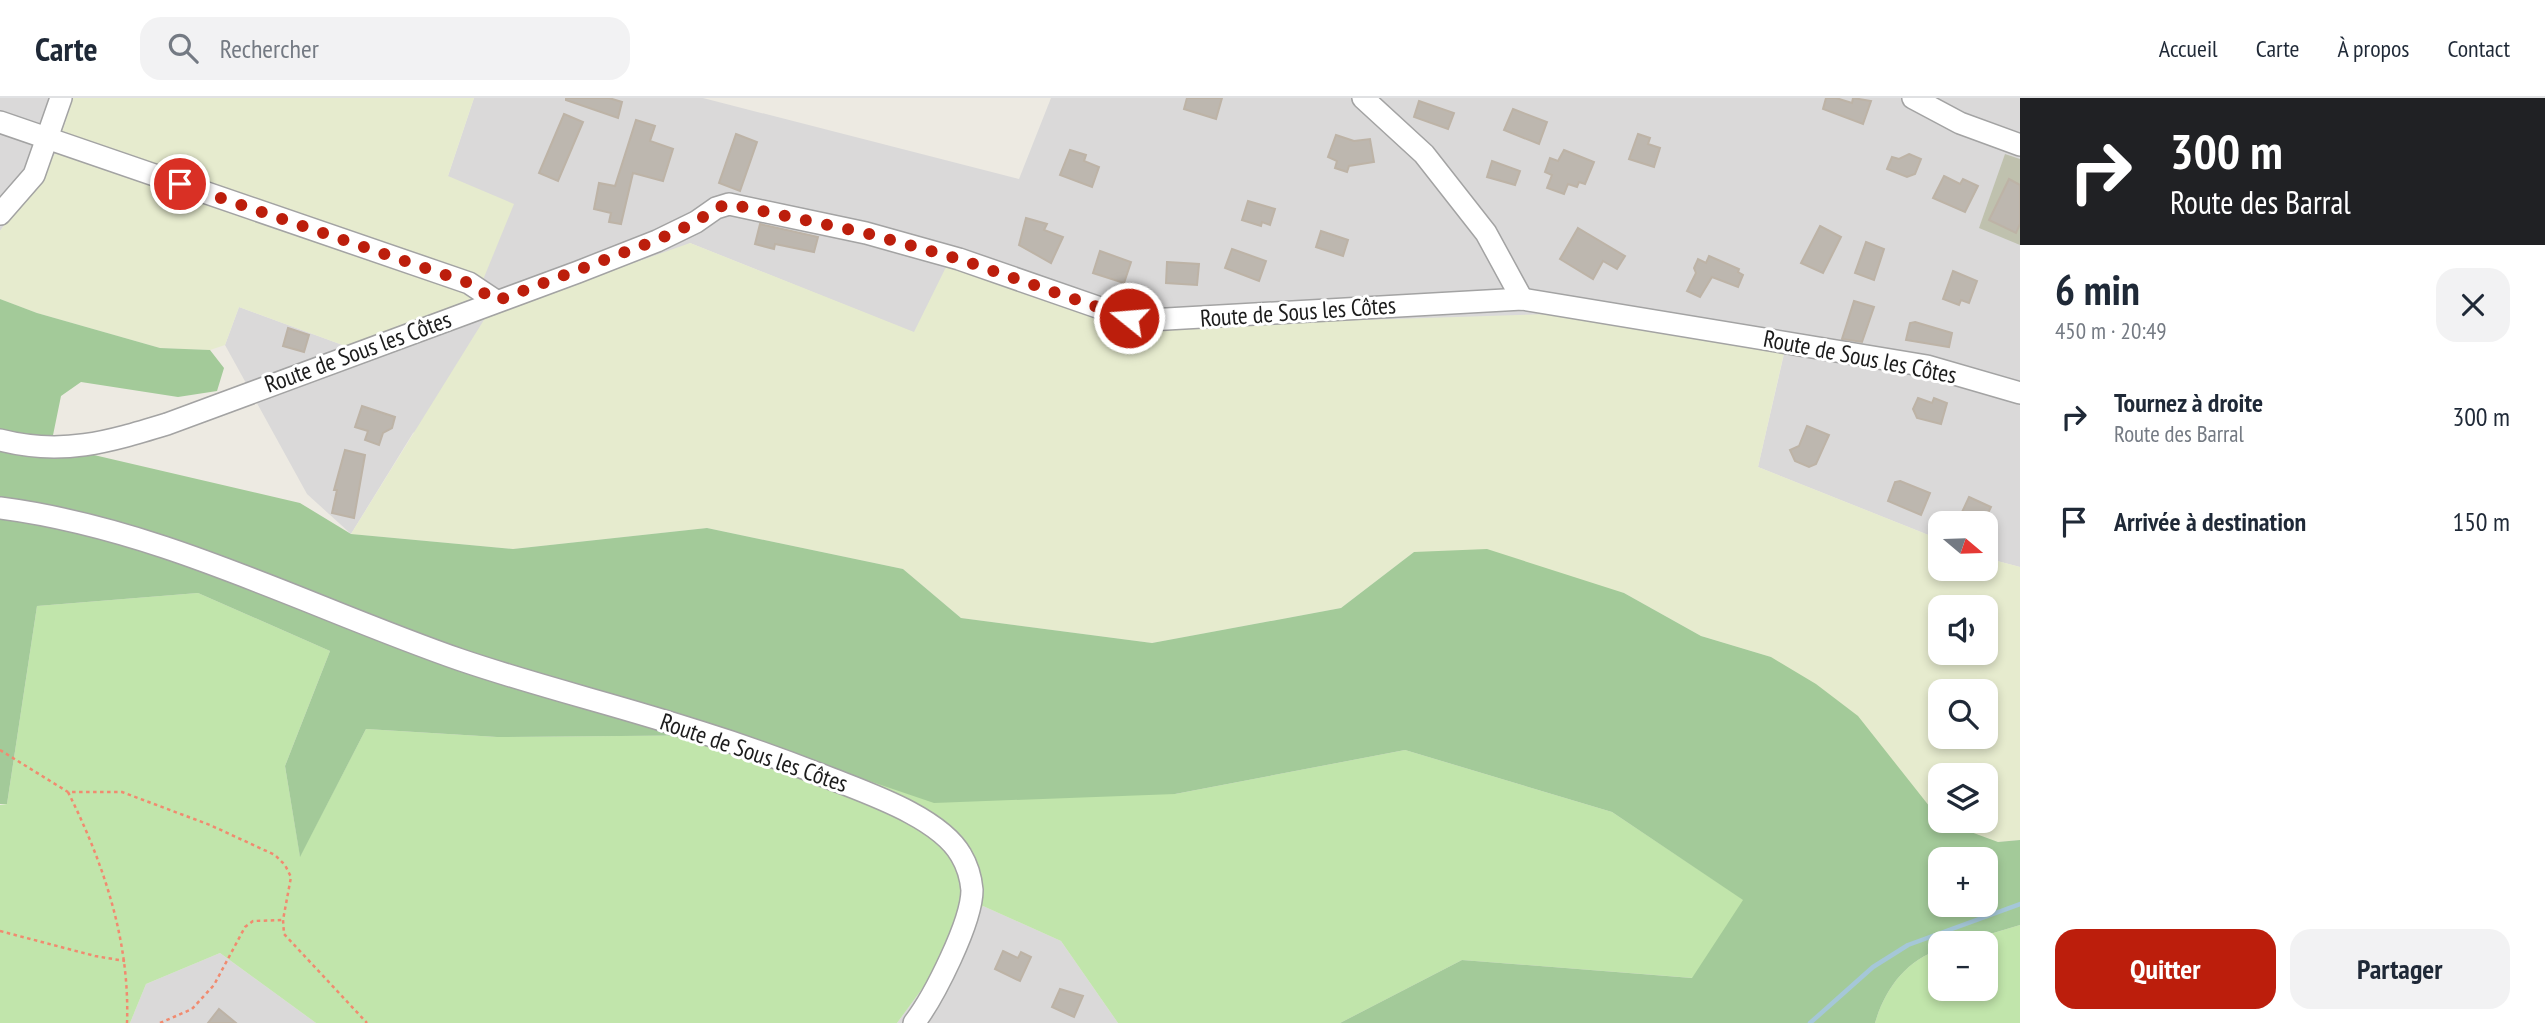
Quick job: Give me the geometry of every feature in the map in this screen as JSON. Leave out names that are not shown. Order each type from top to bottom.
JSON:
[{"type":"street","points":[[0,214],[34,175],[61,98]]},
{"type":"street","points":[[1363,98],[1424,153],[1486,233],[1522,299]]},
{"type":"street","points":[[1913,98],[1960,124],[2020,145]]},
{"type":"street","points":[[0,122],[469,283],[496,301]]},
{"type":"street","name":"Route de Sous les Côtes","points":[[0,440],[39,448],[65,449],[107,442],[167,424],[657,240],[696,222],[716,208],[729,204],[866,233],[959,259],[1129,318],[1169,320],[1522,299],[1927,366],[2020,393]]},
{"type":"street","name":"Route de Sous les Côtes","points":[[0,508],[51,515],[166,547],[390,635],[506,675],[701,732],[784,760],[866,792],[909,813],[932,827],[961,854],[972,891],[967,914],[944,975],[914,1023]]},
{"type":"path","points":[[0,750],[68,792],[122,792],[210,825],[275,855],[285,865],[291,877],[283,920],[284,934],[367,1023]]},
{"type":"path","points":[[68,792],[87,830],[102,871],[125,961],[127,1023]]},
{"type":"path","points":[[160,1023],[192,1009],[214,985],[246,927],[253,920],[283,920]]},
{"type":"path","points":[[0,931],[95,956],[125,961]]},
{"type":"shaded area","points":[[0,98],[73,98],[55,154],[0,231]]},
{"type":"shaded area","points":[[73,98],[474,98],[448,176],[514,204],[476,297],[348,347],[239,307],[225,345],[210,350],[160,348],[37,313],[0,299],[0,231],[55,154]]},
{"type":"shaded area","points":[[474,98],[703,98],[1019,179],[1051,98],[2020,98],[2020,567],[1998,561],[1998,511],[1928,511],[1928,535],[1758,467],[1784,354],[1142,327],[915,333],[690,243],[413,433],[351,534],[307,494],[225,345],[239,307],[348,347],[448,176]]},
{"type":"shaded area","points":[[2005,154],[2020,159],[2020,245],[1979,228]]},
{"type":"shaded area","points":[[690,243],[914,332],[946,267],[1142,327],[1551,314],[1784,353],[1758,467],[1928,535],[1928,581],[1998,581],[1998,561],[2020,567],[2020,840],[1998,842],[1970,833],[1998,833],[1998,763],[1928,763],[1928,806],[1771,657],[1701,636],[1624,593],[1414,552],[1341,608],[1152,643],[961,618],[903,569],[707,528],[513,549],[351,534],[487,315]]},
{"type":"shaded area","points":[[983,906],[1061,941],[1118,1023],[897,1023]]},
{"type":"shaded area","points":[[220,953],[316,1023],[130,1023],[146,984]]},
{"type":"green space","points":[[0,299],[37,313],[160,348],[210,350],[224,368],[217,391],[178,397],[81,382],[61,396],[51,445],[300,503],[351,534],[513,549],[707,528],[903,569],[961,618],[1152,643],[1341,608],[1414,552],[1487,549],[1624,593],[1701,636],[1771,657],[1816,684],[1858,716],[1928,805],[1928,833],[1974,833],[1998,842],[2020,840],[2020,925],[1998,932],[1928,931],[1928,954],[1917,960],[1899,977],[1885,999],[1875,1023],[1340,1023],[1462,960],[1692,978],[1743,900],[1612,812],[1405,750],[1175,794],[934,803],[734,735],[497,737],[366,729],[300,857],[285,766],[330,651],[198,593],[37,606],[7,804],[0,804]]},
{"type":"green space","points":[[198,593],[330,651],[285,766],[300,856],[366,729],[497,737],[734,735],[1175,794],[1405,750],[1612,812],[1744,900],[1693,978],[1462,960],[1340,1023],[1118,1023],[1061,941],[983,906],[897,1023],[316,1023],[220,953],[146,984],[130,1023],[0,1023],[0,805],[7,804],[37,606]]},
{"type":"green space","points":[[2020,925],[2020,1023],[1875,1023],[1885,999],[1899,977],[1917,960],[1928,954],[1928,1001],[1998,1001],[1998,932]]},
{"type":"building","points":[[566,98],[609,98],[622,102],[618,118]]},
{"type":"building","points":[[1187,98],[1222,98],[1216,119],[1184,109]]},
{"type":"building","points":[[1826,98],[1852,103],[1853,98],[1871,101],[1863,124],[1823,109]]},
{"type":"building","points":[[1419,101],[1454,113],[1448,129],[1414,117]]},
{"type":"building","points":[[1513,109],[1547,122],[1539,144],[1504,130]]},
{"type":"building","points":[[564,114],[583,122],[558,181],[539,173]]},
{"type":"building","points":[[636,120],[655,126],[650,141],[673,149],[663,181],[633,173],[621,224],[609,222],[611,213],[594,209],[599,183],[615,186]]},
{"type":"building","points":[[736,134],[757,142],[740,191],[719,183]]},
{"type":"building","points":[[1638,134],[1650,138],[1648,144],[1660,148],[1654,167],[1629,159]]},
{"type":"building","points":[[1336,135],[1354,141],[1370,139],[1374,162],[1349,166],[1347,172],[1335,168],[1337,161],[1328,157]]},
{"type":"building","points":[[1070,150],[1086,155],[1084,161],[1099,167],[1092,187],[1060,175]]},
{"type":"building","points":[[1564,150],[1594,162],[1585,184],[1579,182],[1577,187],[1568,184],[1564,194],[1547,188],[1552,175],[1545,172],[1550,158],[1558,161]]},
{"type":"building","points":[[1909,154],[1921,159],[1915,174],[1907,177],[1887,169],[1892,157],[1899,159]]},
{"type":"building","points":[[1492,161],[1520,171],[1515,185],[1487,177]]},
{"type":"building","points":[[1944,176],[1960,184],[1963,179],[1978,186],[1965,212],[1933,198]]},
{"type":"building","points":[[2009,179],[2020,185],[2020,224],[2016,233],[1989,220]]},
{"type":"building","points":[[1248,201],[1275,209],[1270,225],[1262,222],[1261,226],[1242,220]]},
{"type":"building","points":[[1026,218],[1047,224],[1044,230],[1063,237],[1051,263],[1019,245]]},
{"type":"building","points":[[760,224],[818,237],[814,252],[775,244],[774,249],[755,244]]},
{"type":"building","points":[[1820,226],[1841,237],[1823,273],[1801,263]]},
{"type":"building","points":[[1578,228],[1625,256],[1617,269],[1603,261],[1593,279],[1560,259]]},
{"type":"building","points":[[1321,231],[1348,240],[1343,256],[1316,247]]},
{"type":"building","points":[[1866,242],[1884,249],[1874,280],[1855,273]]},
{"type":"building","points":[[1232,249],[1266,261],[1259,281],[1225,268]]},
{"type":"building","points":[[1100,251],[1131,262],[1124,283],[1093,273]]},
{"type":"building","points":[[1709,256],[1739,269],[1738,272],[1743,275],[1738,287],[1712,277],[1700,297],[1687,291],[1696,273],[1694,268],[1698,259],[1706,263]]},
{"type":"building","points":[[1167,262],[1199,264],[1197,285],[1166,283]]},
{"type":"building","points":[[1953,271],[1977,281],[1969,303],[1961,300],[1959,305],[1943,299]]},
{"type":"building","points":[[1854,301],[1874,307],[1862,342],[1842,339]]},
{"type":"building","points":[[1915,322],[1952,333],[1949,347],[1906,340],[1910,323]]},
{"type":"building","points":[[288,328],[309,335],[304,352],[283,346]]},
{"type":"building","points":[[1918,398],[1932,403],[1934,398],[1947,403],[1941,424],[1917,418],[1913,409]]},
{"type":"building","points":[[362,406],[395,417],[392,428],[383,433],[379,445],[365,440],[368,431],[355,427]]},
{"type":"building","points":[[1807,426],[1829,435],[1816,464],[1809,467],[1795,461],[1790,450],[1799,446]]},
{"type":"building","points":[[345,450],[365,455],[354,518],[332,513],[337,490],[334,490]]},
{"type":"building","points":[[1900,481],[1930,493],[1921,515],[1888,501],[1895,482]]},
{"type":"building","points":[[1969,497],[1991,507],[1989,511],[1963,511]]},
{"type":"building","points":[[1003,951],[1018,958],[1021,952],[1031,957],[1020,981],[995,969]]},
{"type":"building","points":[[1060,989],[1083,996],[1074,1017],[1052,1007]]},
{"type":"building","points":[[219,1009],[236,1023],[208,1023]]},
{"type":"waterway","points":[[1810,1023],[1873,967],[1908,945],[2020,904]]},
{"type":"route","points":[[180,184],[469,283],[496,301],[657,240],[696,222],[716,208],[729,204],[866,233],[959,259],[1108,313],[1129,318]]}]
